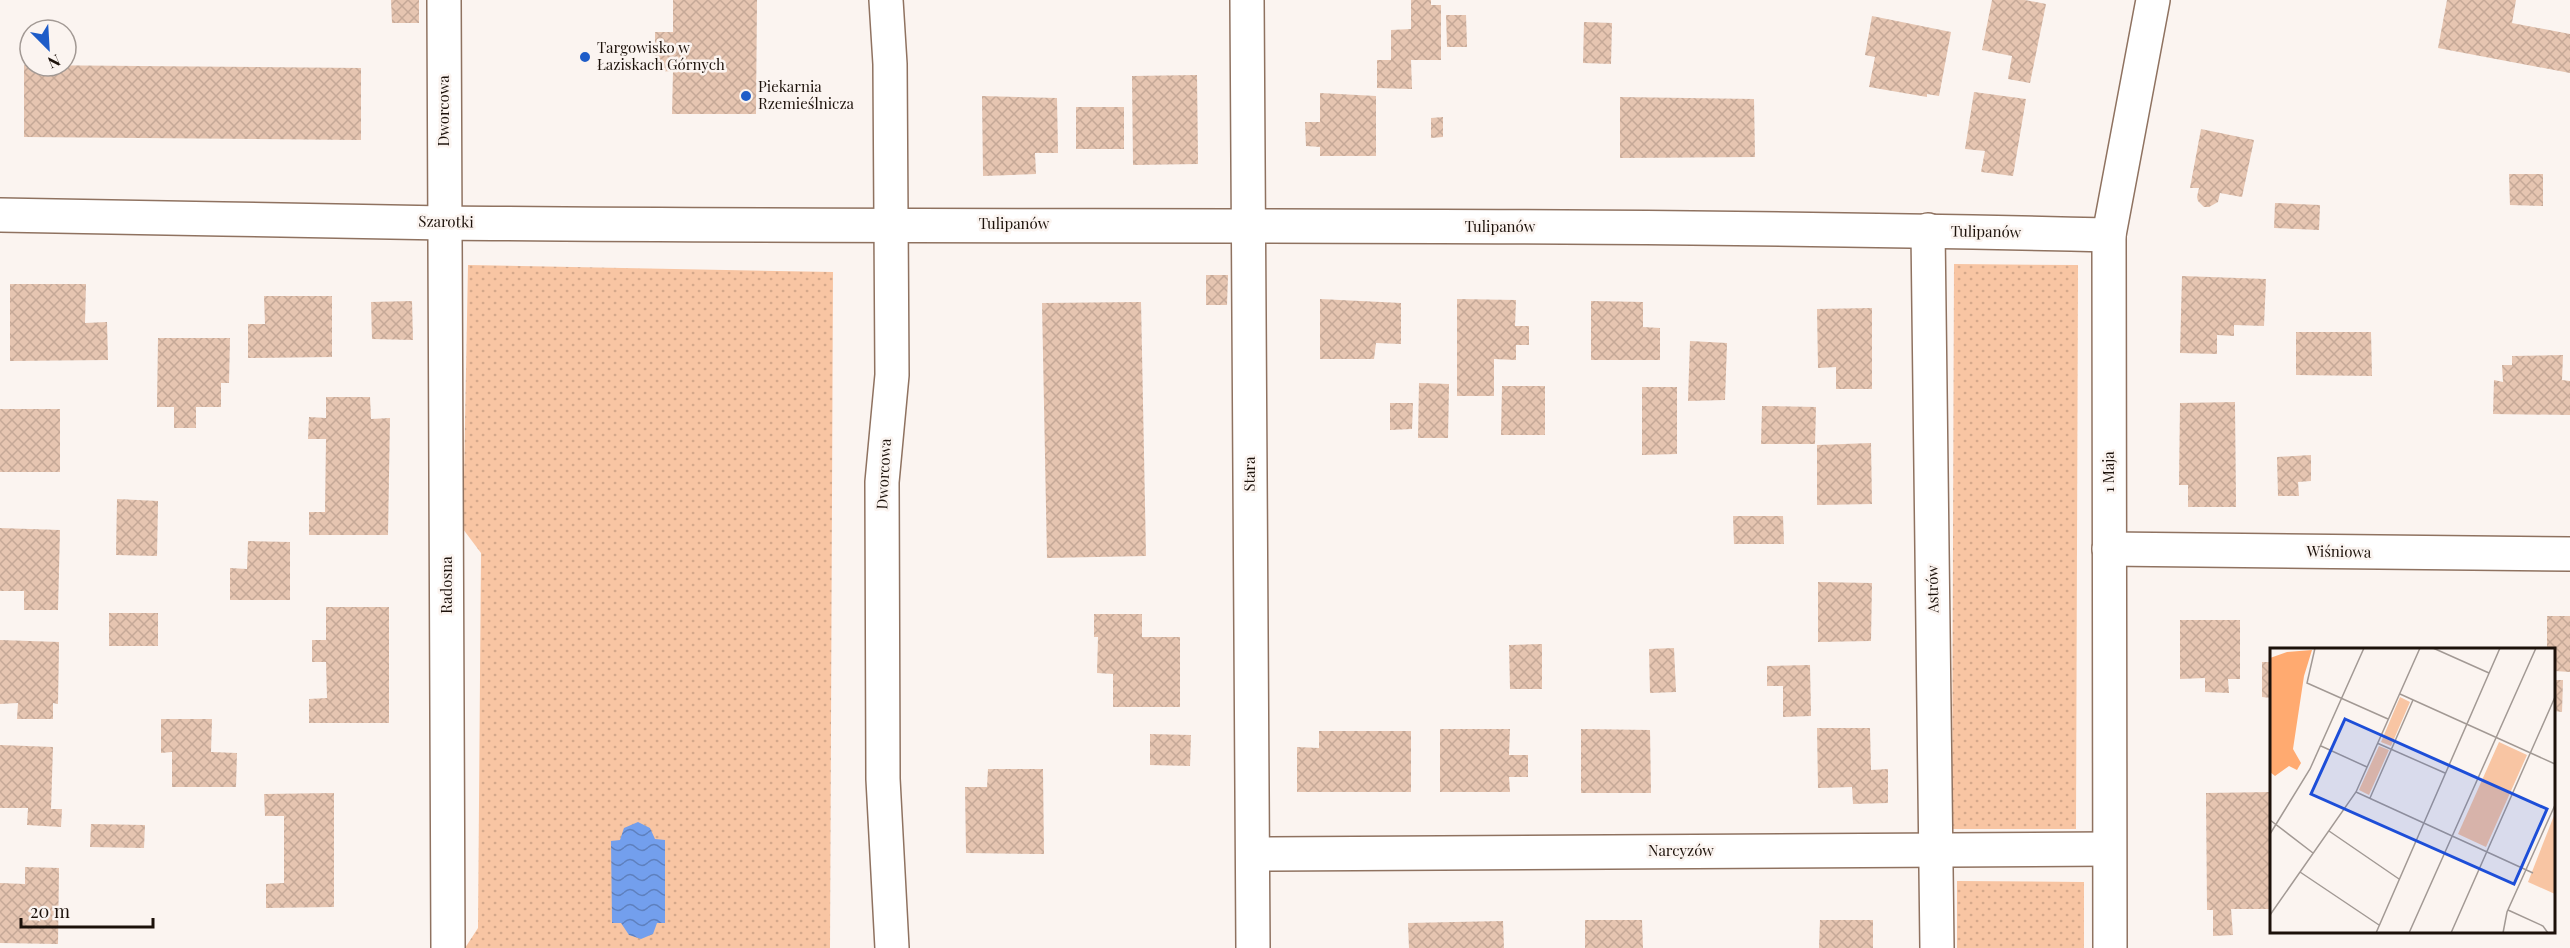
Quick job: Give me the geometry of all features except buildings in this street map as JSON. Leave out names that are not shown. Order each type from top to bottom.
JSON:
[{"type":"street","name":"Dworcowa","points":[[444,0],[445,222]]},
{"type":"street","name":"Dworcowa","points":[[886,0],[890,64],[892,375],[882,482],[883,779],[892,948]]},
{"type":"street","name":"Stara","points":[[1247,0],[1253,948]]},
{"type":"street","name":"1 Maja","points":[[2110,948],[2109,235],[2153,0]]},
{"type":"street","name":"Szarotki","points":[[0,215],[445,222],[892,225]]},
{"type":"street","name":"Radosna","points":[[445,222],[448,948]]},
{"type":"street","name":"Tulipanów","points":[[892,225],[1928,230],[2109,235]]},
{"type":"street","name":"Astrów","points":[[1928,230],[1937,850],[1936,948]]},
{"type":"street","name":"Wiśniowa","points":[[2109,549],[2570,554]]},
{"type":"street","name":"Narcyzów","points":[[1253,854],[2109,849]]},
{"type":"shaded area","points":[[1954,264],[2078,265],[2076,829],[1952,829]]},
{"type":"shaded area","points":[[468,265],[833,272],[830,948],[465,948],[478,928],[481,553],[463,529]]},
{"type":"shaded area","points":[[1957,881],[2084,882],[2084,948],[1957,948]]},
{"type":"water","points":[[638,822],[650,828],[655,839],[665,840],[665,923],[657,923],[653,934],[641,939],[629,935],[621,923],[612,923],[611,841],[620,840],[624,828]]},
{"type":"place","name":"Targowisko w Łaziskach Górnych","points":[[585,57]]},
{"type":"place","name":"Piekarnia Rzemieślnicza","points":[[746,96]]}]
